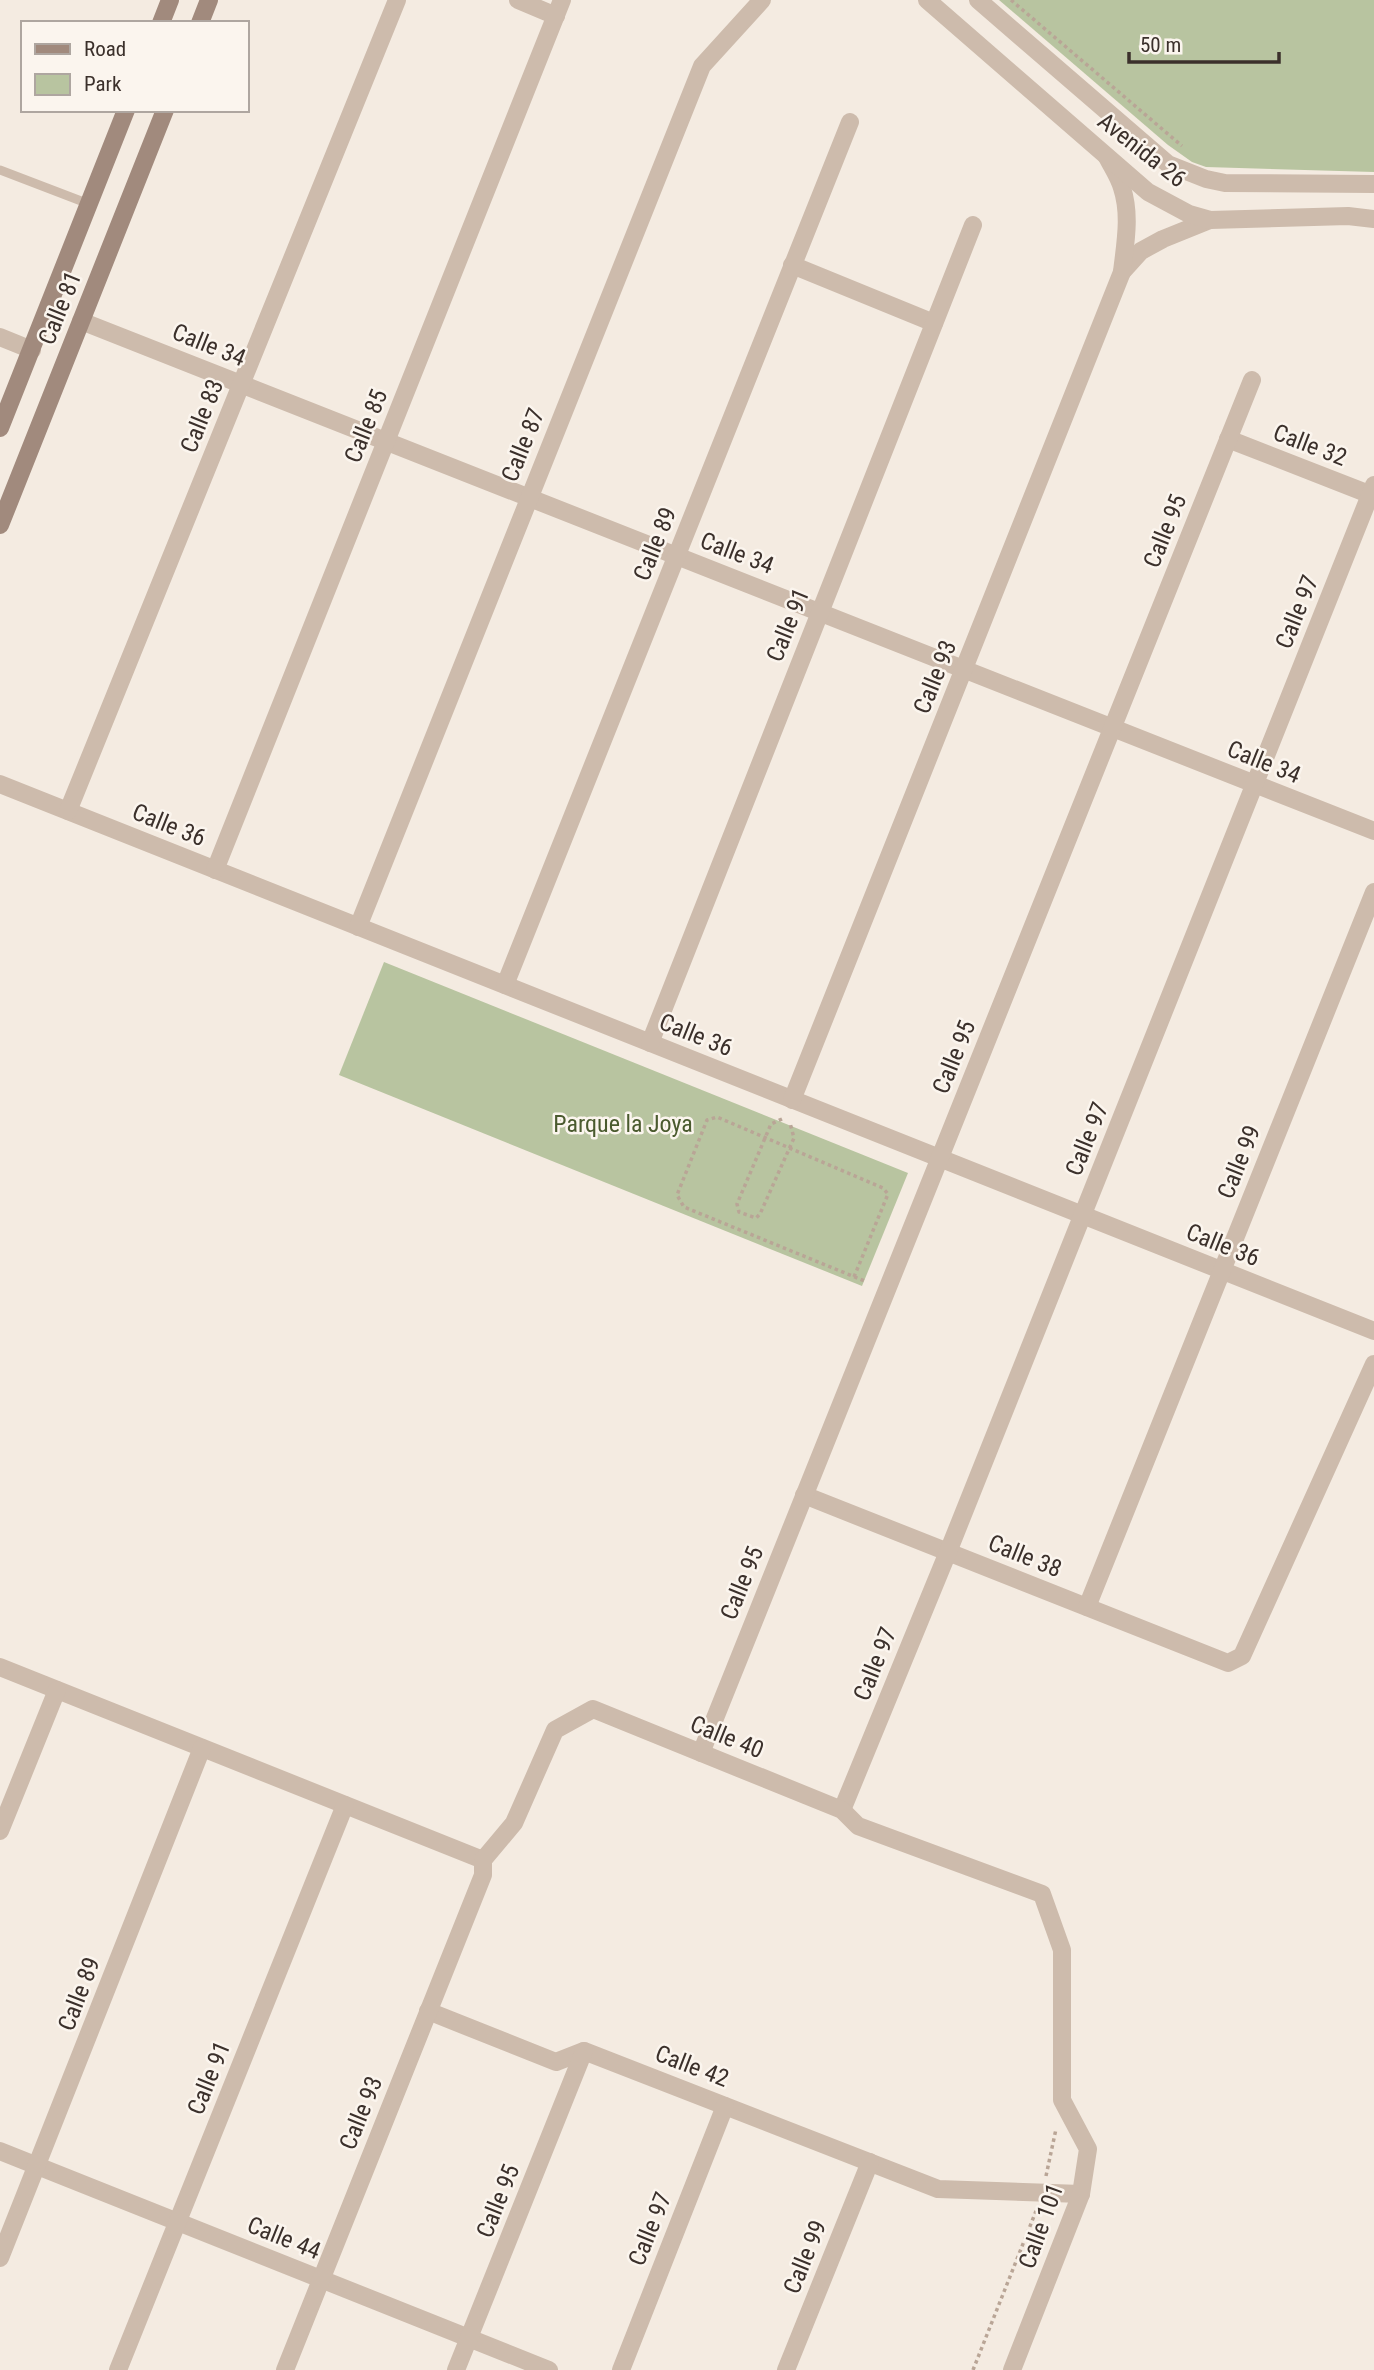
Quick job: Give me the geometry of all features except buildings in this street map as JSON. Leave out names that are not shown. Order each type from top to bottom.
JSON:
[{"type":"main road","points":[[162,21],[170,0]]},
{"type":"main road","points":[[201,21],[209,0]]},
{"type":"main road","name":"Calle 81","points":[[0,428],[125,112]]},
{"type":"main road","name":"Calle 81","points":[[0,525],[164,112]]},
{"type":"street","name":"Calle 83","points":[[68,811],[397,0]]},
{"type":"street","points":[[517,0],[559,8]]},
{"type":"street","name":"Calle 87","points":[[358,927],[702,66],[762,0]]},
{"type":"street","name":"Avenida 26","points":[[927,0],[1148,192],[1189,214],[1210,220],[1348,216],[1374,219]]},
{"type":"street","name":"Avenida 26","points":[[978,0],[1168,164],[1206,179],[1225,183],[1374,184]]},
{"type":"street","name":"Calle 85","points":[[215,870],[559,8]]},
{"type":"street","name":"Calle 89","points":[[505,985],[850,122]]},
{"type":"street","name":"Calle 93","points":[[792,1100],[1122,272],[1126,204],[1122,187],[1107,157]]},
{"type":"street","name":"Calle 93","points":[[1122,272],[1141,251],[1210,220]]},
{"type":"street","name":"Calle 91","points":[[649,1043],[973,226]]},
{"type":"street","points":[[792,265],[934,323]]},
{"type":"street","name":"Calle 34","points":[[81,321],[1374,831]]},
{"type":"street","points":[[0,337],[32,351]]},
{"type":"street","name":"Calle 95","points":[[701,1753],[1252,380]]},
{"type":"street","name":"Calle 32","points":[[1228,439],[1373,492]]},
{"type":"street","name":"Calle 97","points":[[842,1810],[1373,492]]},
{"type":"street","name":"Calle 36","points":[[0,784],[1374,1331]]},
{"type":"street","name":"Calle 99","points":[[1087,1607],[1374,892]]},
{"type":"street","name":"Calle 38","points":[[804,1495],[1228,1663],[1242,1657],[1374,1364]]},
{"type":"street","points":[[0,1667],[345,1805],[483,1868]]},
{"type":"street","points":[[0,1831],[57,1690]]},
{"type":"street","name":"Calle 93","points":[[285,2370],[483,1868],[514,1823],[555,1730],[593,1709]]},
{"type":"street","name":"Calle 40","points":[[593,1709],[842,1810],[858,1826],[1042,1894],[1062,1950],[1062,2100]]},
{"type":"street","name":"Calle 89","points":[[0,2258],[202,1748]]},
{"type":"street","name":"Calle 91","points":[[118,2370],[345,1805]]},
{"type":"street","points":[[428,2011],[556,2062],[584,2050]]},
{"type":"street","name":"Calle 95","points":[[456,2370],[584,2050]]},
{"type":"street","name":"Calle 42","points":[[584,2050],[938,2189],[1081,2194]]},
{"type":"street","name":"Calle 101","points":[[1012,2370],[1081,2194],[1088,2149],[1062,2100]]},
{"type":"street","name":"Calle 97","points":[[621,2370],[725,2106]]},
{"type":"street","name":"Calle 44","points":[[0,2151],[550,2370]]},
{"type":"street","name":"Calle 99","points":[[786,2370],[870,2162]]},
{"type":"lane","points":[[0,170],[89,204]]},
{"type":"path","points":[[1011,0],[1182,146]]},
{"type":"path","points":[[854,1276],[888,1194],[883,1188],[717,1117],[707,1120],[677,1195],[684,1207],[867,1282]]},
{"type":"path","points":[[782,1119],[771,1124],[737,1203],[739,1212],[752,1218],[760,1214],[789,1148],[794,1132],[790,1123]]},
{"type":"path","points":[[973,2370],[1042,2194],[1062,2100]]},
{"type":"green space","points":[[999,0],[1374,0],[1374,172],[1206,167],[1192,162],[1168,145]]},
{"type":"green space","name":"Parque la Joya","points":[[384,962],[908,1173],[862,1286],[339,1075]]}]
